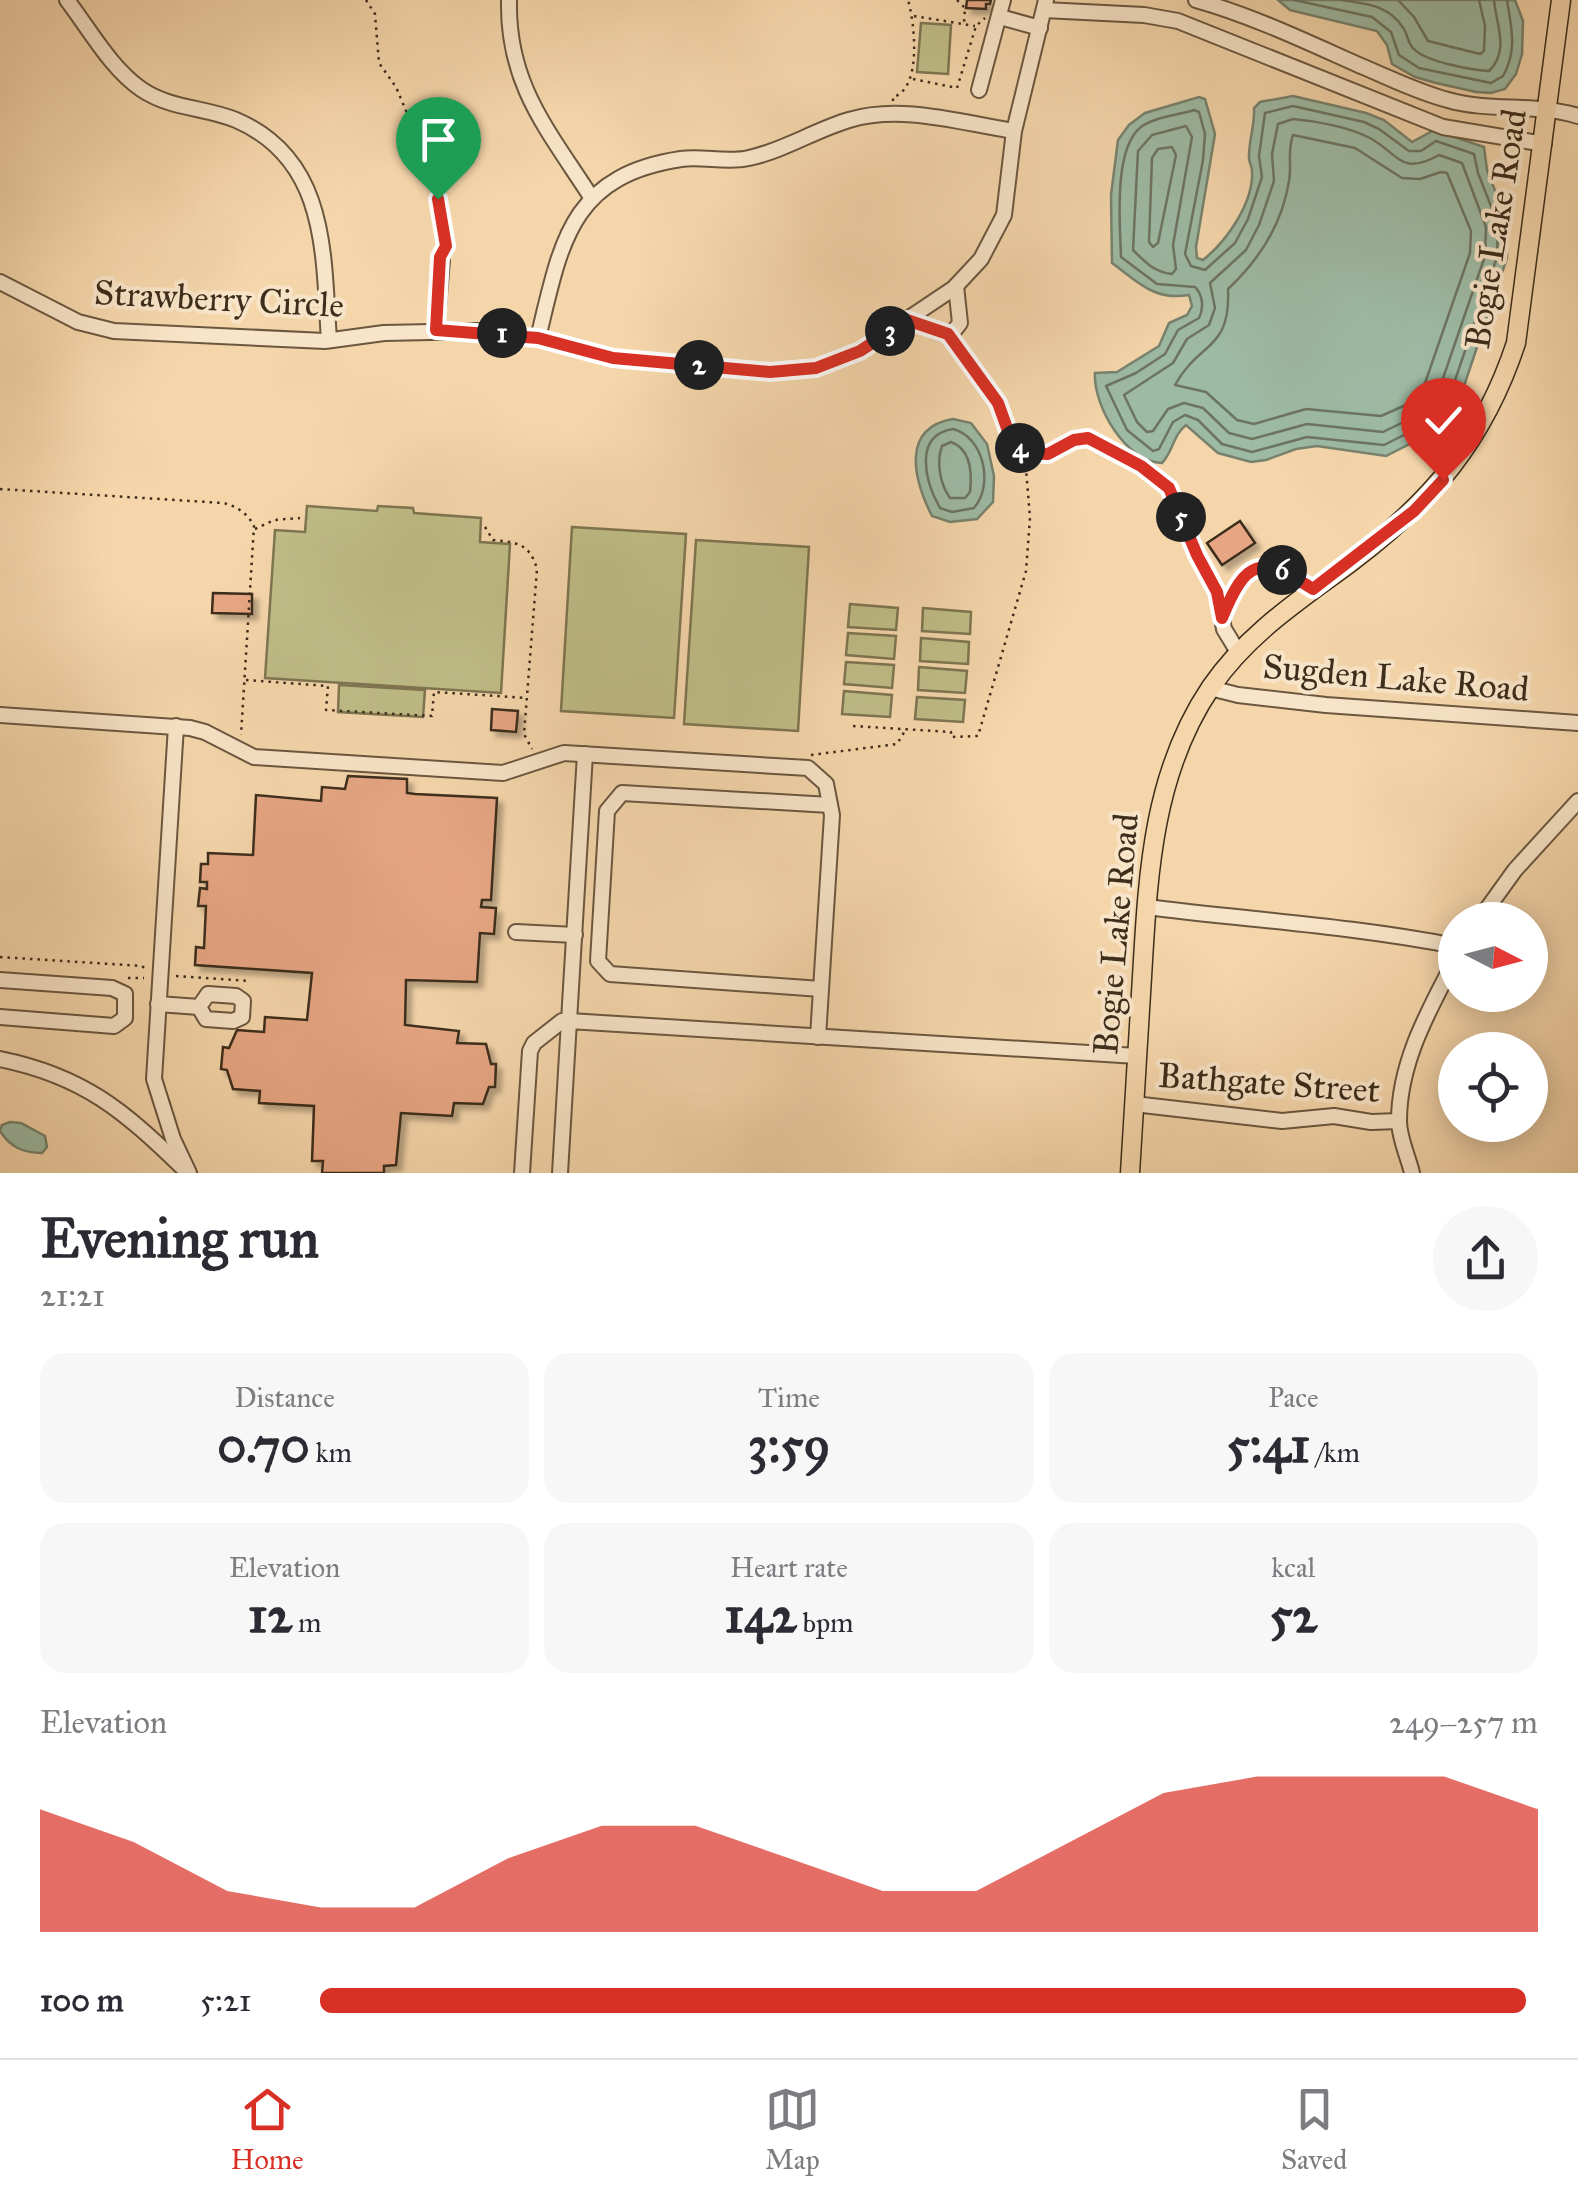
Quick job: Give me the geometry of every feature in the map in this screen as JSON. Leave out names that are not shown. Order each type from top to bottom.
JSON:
[{"type":"main road","name":"Bogie Lake Road","points":[[1130,1173],[1146,907],[1158,808],[1178,747],[1210,688],[1238,652],[1414,511],[1450,472],[1502,386],[1516,343],[1561,0]]},
{"type":"street","points":[[68,0],[121,73],[141,89],[165,103],[237,121],[254,130],[298,171],[310,192],[322,230],[329,340]]},
{"type":"street","points":[[508,0],[512,52],[522,88],[591,197]]},
{"type":"street","points":[[979,90],[994,15],[1003,0]]},
{"type":"street","points":[[1196,0],[1247,16],[1405,87],[1450,101],[1578,116]]},
{"type":"street","points":[[1045,5],[1144,15],[1207,30],[1442,126],[1544,144]]},
{"type":"street","name":"Strawberry Circle","points":[[0,282],[78,322],[114,330],[329,340],[436,330],[538,338],[613,358],[770,372],[816,368],[860,351],[907,320],[956,286],[981,259],[1004,214],[1014,131],[1045,5]]},
{"type":"street","points":[[1207,30],[1216,5]]},
{"type":"street","points":[[994,15],[1040,28]]},
{"type":"street","points":[[1353,89],[1364,67]]},
{"type":"street","points":[[538,338],[565,239],[577,215],[591,197],[620,176],[686,158],[750,158],[849,120],[892,112],[1014,131]]},
{"type":"street","points":[[436,330],[442,261]]},
{"type":"street","points":[[948,334],[960,323],[956,286]]},
{"type":"street","points":[[907,320],[948,334],[998,403],[1012,442],[1025,453],[1048,454],[1074,440],[1088,438],[1141,466],[1169,488],[1217,592],[1224,629],[1238,652]]},
{"type":"street","points":[[1222,618],[1242,578],[1256,567],[1275,566],[1313,589]]},
{"type":"street","name":"Sugden Lake Road","points":[[1210,688],[1238,696],[1326,706],[1578,723]]},
{"type":"street","points":[[0,715],[176,726],[205,732],[254,758],[503,772],[564,753],[808,768],[826,784],[830,805],[818,1038]]},
{"type":"street","points":[[176,726],[154,1079],[188,1173]]},
{"type":"street","points":[[560,1173],[585,754]]},
{"type":"street","points":[[821,988],[610,974],[598,961],[607,811],[622,793],[830,805]]},
{"type":"street","points":[[1492,902],[1514,870],[1578,801]]},
{"type":"street","points":[[1146,907],[1252,920],[1317,923],[1438,943]]},
{"type":"street","points":[[516,932],[574,935]]},
{"type":"street","points":[[0,980],[112,988],[125,994],[126,1018],[114,1026],[0,1017]]},
{"type":"street","points":[[1412,1173],[1399,1121],[1413,1048],[1438,992]]},
{"type":"street","points":[[158,1004],[199,1007]]},
{"type":"street","points":[[522,1173],[530,1050],[562,1021],[1137,1056]]},
{"type":"street","points":[[0,1059],[68,1080],[102,1097],[134,1121],[188,1173]]},
{"type":"street","name":"Bathgate Street","points":[[1134,1104],[1282,1121],[1334,1116],[1371,1122],[1399,1121]]},
{"type":"path","points":[[366,0],[376,14],[379,63],[396,87],[431,170],[446,246],[442,261]]},
{"type":"path","points":[[892,112],[893,96],[900,95],[913,79],[913,16],[908,0]]},
{"type":"path","points":[[957,0],[965,8],[964,24]]},
{"type":"path","points":[[913,79],[957,88],[976,26],[994,15]]},
{"type":"path","points":[[913,16],[976,26]]},
{"type":"path","points":[[853,726],[951,732],[952,737],[978,736],[1026,571],[1030,518],[1025,453]]},
{"type":"path","points":[[0,489],[223,503],[250,518],[254,530],[241,737],[246,740]]},
{"type":"path","points":[[254,530],[274,520],[300,518]]},
{"type":"path","points":[[485,527],[494,540],[510,540],[533,554],[536,569],[524,734],[533,750]]},
{"type":"path","points":[[244,680],[328,686],[326,710],[432,716],[434,692],[526,698]]},
{"type":"path","points":[[798,754],[897,744],[906,729]]},
{"type":"path","points":[[0,957],[142,966],[151,974],[142,979],[124,978]]},
{"type":"path","points":[[160,975],[250,982]]},
{"type":"shaded area","points":[[921,23],[951,25],[948,74],[917,72]]},
{"type":"shaded area","points":[[307,506],[377,511],[378,506],[413,508],[414,513],[481,518],[480,542],[510,544],[501,693],[265,678],[275,530],[305,532]]},
{"type":"shaded area","points":[[572,527],[686,534],[674,718],[561,711]]},
{"type":"shaded area","points":[[696,540],[809,547],[798,731],[684,724]]},
{"type":"shaded area","points":[[850,604],[898,608],[896,630],[848,627]]},
{"type":"shaded area","points":[[923,608],[971,612],[970,634],[922,631]]},
{"type":"shaded area","points":[[848,633],[896,636],[894,659],[846,655]]},
{"type":"shaded area","points":[[921,638],[969,642],[968,664],[920,661]]},
{"type":"shaded area","points":[[846,662],[894,665],[892,688],[844,684]]},
{"type":"shaded area","points":[[919,667],[967,671],[965,693],[918,690]]},
{"type":"shaded area","points":[[339,685],[425,690],[423,717],[338,712]]},
{"type":"shaded area","points":[[844,691],[892,695],[890,717],[842,714]]},
{"type":"shaded area","points":[[917,697],[965,700],[963,722],[915,719]]},
{"type":"water","points":[[1278,0],[1515,0],[1523,21],[1522,54],[1516,74],[1505,89],[1476,92],[1415,77],[1392,64],[1387,45],[1377,31],[1290,10]]},
{"type":"water","points":[[1293,96],[1366,113],[1384,120],[1412,142],[1434,130],[1484,147],[1487,170],[1507,221],[1507,258],[1461,395],[1437,430],[1386,456],[1317,446],[1251,462],[1218,453],[1186,425],[1162,463],[1149,460],[1124,443],[1114,430],[1100,401],[1095,373],[1117,372],[1159,346],[1169,323],[1187,315],[1192,306],[1189,295],[1156,293],[1112,263],[1111,195],[1118,140],[1145,113],[1199,97],[1205,99],[1215,134],[1196,247],[1197,258],[1203,260],[1230,232],[1249,195],[1254,108],[1260,102]]},
{"type":"water","points":[[953,419],[971,423],[987,444],[994,476],[993,502],[977,519],[950,522],[932,516],[920,487],[916,457],[925,433],[936,424]]},
{"type":"water","points":[[21,1123],[45,1136],[47,1147],[42,1153],[35,1153],[13,1145],[0,1131],[2,1125]]},
{"type":"building","points":[[967,0],[991,0],[986,9],[966,8]]},
{"type":"building","points":[[1240,521],[1255,543],[1222,565],[1207,543]]},
{"type":"building","points":[[213,593],[252,594],[252,614],[212,613]]},
{"type":"building","points":[[492,709],[518,711],[516,732],[491,730]]},
{"type":"building","points":[[348,776],[407,779],[407,793],[497,798],[491,900],[482,900],[481,907],[496,908],[494,934],[480,933],[477,982],[406,980],[405,1025],[459,1031],[457,1043],[486,1044],[491,1064],[496,1064],[495,1087],[489,1087],[483,1104],[454,1103],[452,1116],[401,1113],[396,1165],[384,1166],[384,1173],[322,1173],[323,1161],[312,1161],[314,1106],[259,1103],[260,1091],[233,1089],[227,1070],[221,1069],[223,1047],[229,1048],[237,1030],[264,1032],[265,1017],[307,1020],[312,973],[195,965],[196,947],[204,948],[206,906],[198,906],[200,888],[207,889],[207,882],[200,882],[201,864],[208,864],[208,853],[253,855],[256,795],[321,801],[322,787],[345,789]]},
{"type":"route","points":[[438,199],[446,246],[440,257],[436,330],[538,338],[613,358],[770,372],[816,368],[860,351],[907,320],[948,334],[998,403],[1012,442],[1025,453],[1048,454],[1074,440],[1088,438],[1109,446],[1169,488],[1217,592],[1222,618],[1242,578],[1256,567],[1275,566],[1313,589],[1414,511],[1443,480]]}]
